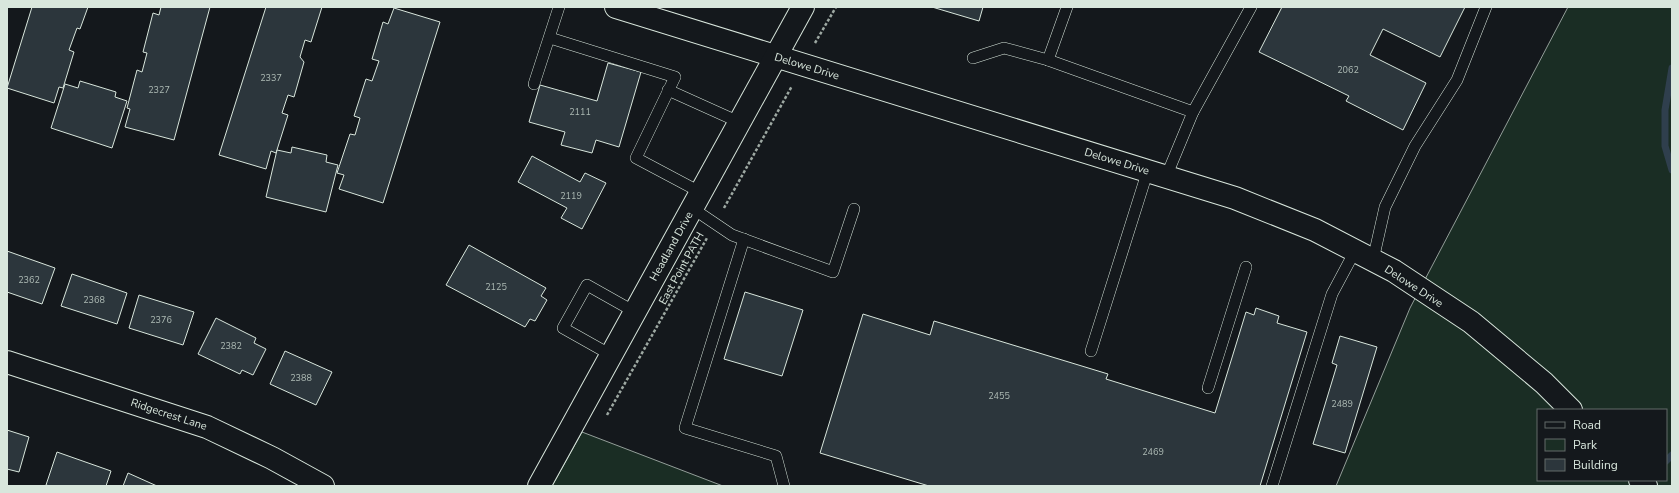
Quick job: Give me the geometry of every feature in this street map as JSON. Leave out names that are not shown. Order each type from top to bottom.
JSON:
[{"type":"street","name":"Delowe Drive","points":[[616,7],[650,12],[775,56],[1235,198],[1315,230],[1394,271],[1471,322],[1544,383],[1570,409]]},
{"type":"street","name":"Headland Drive","points":[[539,486],[803,7]]},
{"type":"street","name":"Ridgecrest Lane","points":[[7,362],[207,426],[272,458],[323,486]]},
{"type":"lane","points":[[534,84],[559,7]]},
{"type":"lane","points":[[1048,60],[1067,7]]},
{"type":"lane","points":[[1091,351],[1157,174],[1251,7]]},
{"type":"lane","points":[[1272,486],[1332,294],[1364,256],[1414,146],[1457,80],[1486,7]]},
{"type":"lane","points":[[550,38],[675,77],[636,158],[696,200],[715,224],[732,235],[833,272],[854,209]]},
{"type":"lane","points":[[973,58],[1004,48],[1048,60],[1193,112]]},
{"type":"lane","points":[[668,90],[739,122]]},
{"type":"lane","points":[[744,239],[685,428],[776,456],[784,486]]},
{"type":"lane","points":[[1208,388],[1246,267]]},
{"type":"lane","points":[[611,355],[563,328],[587,285],[635,312]]},
{"type":"path","points":[[813,47],[836,7]]},
{"type":"path","name":"East Point PATH","points":[[606,417],[793,85]]},
{"type":"green space","points":[[1568,7],[1672,7],[1672,486],[1336,486],[1410,308]]},
{"type":"green space","points":[[582,432],[723,486],[552,486]]},
{"type":"building","points":[[32,7],[88,7],[80,29],[77,28],[69,50],[74,52],[63,88],[59,87],[54,103],[7,88]]},
{"type":"building","points":[[161,7],[210,7],[174,140],[125,127],[130,109],[127,108],[137,70],[142,72],[147,53],[143,52],[153,13],[159,15]]},
{"type":"building","points":[[266,7],[322,7],[311,42],[305,40],[300,57],[304,62],[294,97],[288,95],[282,113],[288,115],[276,153],[271,151],[266,169],[219,155]]},
{"type":"building","points":[[932,7],[983,7],[979,21]]},
{"type":"building","points":[[1282,7],[1465,7],[1440,57],[1383,29],[1370,55],[1426,83],[1403,130],[1346,101],[1349,96],[1259,52]]},
{"type":"building","points":[[394,8],[440,22],[383,203],[339,189],[344,175],[337,173],[350,134],[355,135],[360,118],[354,116],[366,79],[372,81],[379,61],[372,59],[383,22],[388,24]]},
{"type":"building","points":[[608,63],[641,72],[619,147],[596,140],[592,153],[561,145],[565,132],[529,122],[540,85],[597,101]]},
{"type":"building","points":[[80,81],[116,92],[115,97],[127,101],[112,148],[51,128],[65,84],[78,88]]},
{"type":"building","points":[[292,147],[327,155],[326,162],[338,165],[326,212],[266,197],[277,150],[291,153]]},
{"type":"building","points":[[532,156],[580,182],[585,173],[606,183],[582,229],[561,218],[567,208],[518,182]]},
{"type":"building","points":[[469,245],[546,288],[541,296],[547,300],[535,321],[530,319],[525,327],[446,285]]},
{"type":"building","points":[[7,251],[55,268],[42,304],[7,292]]},
{"type":"building","points":[[72,274],[127,293],[117,324],[61,306]]},
{"type":"building","points":[[745,292],[803,310],[782,376],[724,359]]},
{"type":"building","points":[[139,295],[194,312],[183,345],[129,328]]},
{"type":"building","points":[[1256,308],[1279,316],[1277,323],[1307,332],[1260,486],[929,486],[820,453],[863,314],[930,335],[934,321],[1108,374],[1106,379],[1215,413],[1246,312],[1254,315]]},
{"type":"building","points":[[216,318],[256,338],[254,343],[266,349],[253,375],[242,370],[240,374],[198,354]]},
{"type":"building","points":[[1340,336],[1377,347],[1345,453],[1313,444],[1337,365],[1332,363]]},
{"type":"building","points":[[285,351],[332,372],[316,405],[270,384]]},
{"type":"building","points":[[7,430],[29,437],[19,472],[7,469]]},
{"type":"building","points":[[57,452],[111,471],[106,486],[46,485]]},
{"type":"building","points":[[128,473],[157,486],[123,486]]},
{"type":"waterway","points":[[1672,68],[1665,110],[1665,146],[1672,170]]},
{"type":"waterway","points":[[1667,460],[1672,455]]}]
